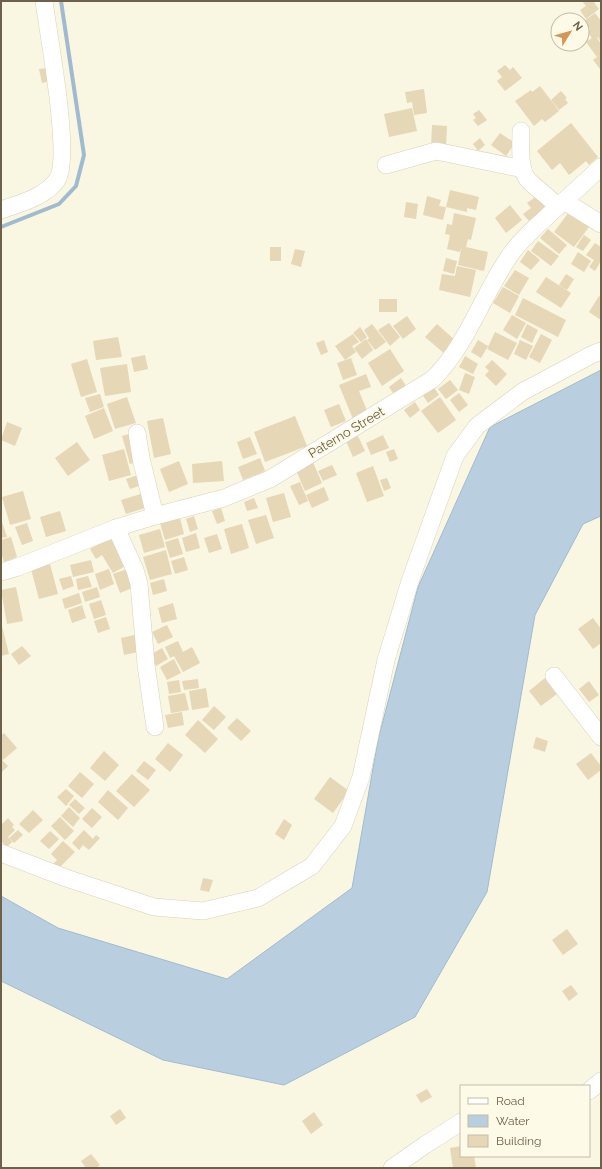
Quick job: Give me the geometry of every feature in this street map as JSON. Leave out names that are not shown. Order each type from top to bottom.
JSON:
[{"type":"street","points":[[1,210],[36,196],[46,190],[57,180],[61,170],[61,121],[44,1]]},
{"type":"street","points":[[521,131],[523,169],[529,181],[561,204],[601,224]]},
{"type":"street","points":[[386,165],[436,151],[523,169]]},
{"type":"street","name":"Paterno Street","points":[[1,572],[18,567],[116,528],[224,498],[270,479],[433,379],[443,368],[470,328],[500,270],[514,250],[601,167]]},
{"type":"street","points":[[1,852],[66,878],[154,907],[203,910],[258,898],[312,866],[343,826],[361,777],[386,660],[410,581],[455,456],[477,426],[522,392],[601,351]]},
{"type":"street","points":[[137,433],[141,458],[156,516]]},
{"type":"street","points":[[116,528],[135,570],[138,584],[146,665],[155,727]]},
{"type":"street","points":[[554,676],[601,737]]},
{"type":"street","points":[[590,1090],[601,1081]]},
{"type":"street","points":[[392,1168],[424,1145],[460,1123]]},
{"type":"water","points":[[601,370],[601,516],[583,524],[535,615],[487,892],[415,1017],[284,1085],[163,1060],[1,981],[1,896],[58,928],[227,979],[352,888],[378,740],[418,587],[490,427]]},
{"type":"building","points":[[582,1],[593,1],[599,9],[590,16],[590,12],[581,12],[580,10],[586,6]]},
{"type":"building","points":[[595,13],[601,21],[601,43],[598,37],[597,38],[601,44],[601,54],[597,57],[590,47],[590,39],[592,38],[590,36],[590,17]]},
{"type":"building","points":[[601,54],[601,70],[593,60]]},
{"type":"building","points":[[505,65],[510,70],[513,67],[522,78],[505,91],[497,81],[502,77],[497,71]]},
{"type":"building","points":[[49,68],[51,81],[42,83],[39,69]]},
{"type":"building","points":[[540,86],[559,111],[545,122],[542,119],[534,126],[515,101],[531,90],[532,92]]},
{"type":"building","points":[[424,89],[427,113],[414,115],[412,102],[407,103],[405,92]]},
{"type":"building","points":[[561,91],[567,98],[565,99],[568,103],[559,110],[551,100]]},
{"type":"building","points":[[412,108],[417,131],[389,137],[384,114]]},
{"type":"building","points":[[479,110],[487,120],[478,126],[473,120],[476,118],[473,114]]},
{"type":"building","points":[[571,123],[598,157],[589,165],[586,161],[569,175],[560,163],[552,170],[537,151]]},
{"type":"building","points":[[432,125],[447,126],[446,148],[431,148]]},
{"type":"building","points":[[500,133],[515,143],[506,156],[491,145]]},
{"type":"building","points":[[480,138],[485,145],[478,151],[473,144]]},
{"type":"building","points":[[450,190],[479,197],[476,210],[467,208],[467,212],[446,207]]},
{"type":"building","points":[[538,195],[547,206],[529,221],[523,214],[531,208],[527,203]]},
{"type":"building","points":[[427,196],[441,200],[439,206],[446,207],[443,220],[423,215]]},
{"type":"building","points":[[406,202],[418,204],[416,219],[404,217]]},
{"type":"building","points":[[510,205],[522,220],[506,233],[495,218]]},
{"type":"building","points":[[572,208],[592,223],[574,247],[554,232]]},
{"type":"building","points":[[454,213],[476,218],[471,240],[468,239],[466,247],[488,252],[484,271],[458,265],[462,245],[460,252],[447,249],[450,235],[445,234],[447,224],[452,225]]},
{"type":"building","points":[[548,229],[567,245],[559,254],[540,238]]},
{"type":"building","points":[[584,235],[591,240],[583,251],[576,247]]},
{"type":"building","points":[[538,241],[559,256],[551,266],[531,251]]},
{"type":"building","points":[[595,243],[601,247],[601,261],[595,271],[589,267],[594,260],[586,255]]},
{"type":"building","points":[[270,247],[281,247],[281,261],[270,261]]},
{"type":"building","points":[[295,249],[305,251],[301,267],[291,264]]},
{"type":"building","points":[[528,250],[540,260],[531,270],[520,262]]},
{"type":"building","points":[[578,252],[591,261],[584,272],[571,264]]},
{"type":"building","points":[[446,258],[457,261],[454,274],[443,271]]},
{"type":"building","points":[[457,266],[476,270],[470,297],[439,290],[442,274],[455,276]]},
{"type":"building","points":[[515,270],[529,278],[519,295],[504,286]]},
{"type":"building","points":[[566,274],[574,279],[567,290],[559,285]]},
{"type":"building","points":[[546,277],[571,293],[561,308],[536,292]]},
{"type":"building","points":[[503,287],[519,296],[510,313],[493,303]]},
{"type":"building","points":[[599,296],[601,297],[601,320],[589,312]]},
{"type":"building","points":[[523,298],[566,320],[558,337],[515,315]]},
{"type":"building","points":[[379,299],[397,299],[397,312],[379,312]]},
{"type":"building","points":[[512,315],[526,323],[517,339],[503,330]]},
{"type":"building","points":[[407,316],[416,329],[403,339],[393,326]]},
{"type":"building","points":[[389,323],[400,337],[390,346],[378,330]]},
{"type":"building","points":[[372,324],[386,342],[375,350],[367,340],[369,338],[364,330]]},
{"type":"building","points":[[437,324],[457,342],[446,355],[425,337]]},
{"type":"building","points":[[527,324],[538,330],[532,343],[521,337]]},
{"type":"building","points":[[360,327],[367,337],[361,342],[353,333]]},
{"type":"building","points":[[495,332],[517,343],[508,360],[487,349]]},
{"type":"building","points":[[353,334],[359,342],[352,346],[356,352],[345,360],[335,346]]},
{"type":"building","points":[[541,334],[552,340],[540,363],[529,357]]},
{"type":"building","points":[[118,337],[122,357],[96,360],[93,341]]},
{"type":"building","points":[[366,339],[373,350],[362,359],[354,348]]},
{"type":"building","points":[[324,340],[328,352],[321,355],[316,343]]},
{"type":"building","points":[[478,340],[488,346],[481,358],[471,352]]},
{"type":"building","points":[[520,340],[533,346],[526,360],[514,354]]},
{"type":"building","points":[[390,349],[404,371],[382,386],[368,363]]},
{"type":"building","points":[[145,355],[148,369],[134,372],[131,358]]},
{"type":"building","points":[[465,356],[478,364],[473,374],[459,367]]},
{"type":"building","points":[[351,358],[357,375],[343,380],[337,363]]},
{"type":"building","points":[[87,359],[97,392],[81,397],[71,364]]},
{"type":"building","points":[[492,360],[507,374],[496,386],[485,375],[489,371],[485,367]]},
{"type":"building","points":[[127,364],[131,392],[105,396],[100,368]]},
{"type":"building","points":[[465,373],[475,377],[469,394],[459,390]]},
{"type":"building","points":[[366,374],[371,387],[359,391],[368,413],[353,419],[339,385]]},
{"type":"building","points":[[401,378],[408,389],[396,398],[389,387]]},
{"type":"building","points":[[450,380],[458,390],[446,399],[438,389]]},
{"type":"building","points":[[433,386],[439,395],[428,403],[422,394]]},
{"type":"building","points":[[459,393],[468,405],[459,412],[450,400]]},
{"type":"building","points":[[100,394],[104,407],[90,412],[85,398]]},
{"type":"building","points":[[127,397],[136,423],[115,429],[107,404]]},
{"type":"building","points":[[440,397],[456,420],[438,433],[421,411]]},
{"type":"building","points":[[415,402],[420,410],[410,418],[404,410]]},
{"type":"building","points":[[339,404],[346,421],[331,427],[324,410]]},
{"type":"building","points":[[104,408],[113,431],[94,439],[85,416]]},
{"type":"building","points":[[295,416],[307,446],[265,462],[254,432]]},
{"type":"building","points":[[163,418],[171,454],[154,458],[147,421]]},
{"type":"building","points":[[7,422],[22,428],[15,446],[1,440]]},
{"type":"building","points":[[133,433],[141,461],[130,464],[122,436]]},
{"type":"building","points":[[383,435],[389,448],[371,455],[366,443]]},
{"type":"building","points":[[358,436],[365,451],[353,457],[346,441]]},
{"type":"building","points":[[250,437],[257,454],[243,459],[237,442]]},
{"type":"building","points":[[77,442],[90,460],[68,476],[55,458]]},
{"type":"building","points":[[124,449],[131,475],[109,481],[102,455]]},
{"type":"building","points":[[394,449],[398,459],[390,462],[386,452]]},
{"type":"building","points":[[260,458],[265,471],[243,480],[238,467]]},
{"type":"building","points":[[312,460],[322,483],[305,491],[295,468]]},
{"type":"building","points":[[179,461],[188,484],[169,492],[160,469]]},
{"type":"building","points":[[222,461],[224,481],[193,483],[192,464]]},
{"type":"building","points":[[332,465],[337,475],[323,481],[318,471]]},
{"type":"building","points":[[373,466],[384,496],[367,502],[356,473]]},
{"type":"building","points":[[141,474],[145,484],[130,489],[126,479]]},
{"type":"building","points":[[387,478],[391,488],[384,491],[380,480]]},
{"type":"building","points":[[300,482],[308,501],[299,505],[290,486]]},
{"type":"building","points":[[324,487],[329,500],[312,508],[306,495]]},
{"type":"building","points":[[23,491],[31,519],[10,525],[2,497]]},
{"type":"building","points":[[144,493],[148,507],[126,514],[121,500]]},
{"type":"building","points":[[284,493],[291,517],[273,522],[266,498]]},
{"type":"building","points":[[254,498],[258,508],[247,511],[244,502]]},
{"type":"building","points":[[221,508],[225,521],[217,524],[212,511]]},
{"type":"building","points":[[60,511],[66,531],[46,537],[40,517]]},
{"type":"building","points":[[266,515],[274,538],[256,544],[248,520]]},
{"type":"building","points":[[194,516],[198,529],[190,532],[186,519]]},
{"type":"building","points":[[180,518],[184,534],[165,540],[160,523]]},
{"type":"building","points":[[1,519],[7,537],[1,538]]},
{"type":"building","points":[[27,523],[33,541],[22,545],[15,527]]},
{"type":"building","points":[[242,524],[249,548],[231,554],[224,529]]},
{"type":"building","points":[[160,529],[165,547],[144,553],[139,535]]},
{"type":"building","points":[[196,533],[200,548],[186,552],[182,538]]},
{"type":"building","points":[[217,534],[222,549],[209,553],[204,538]]},
{"type":"building","points":[[113,536],[129,564],[113,573],[102,555],[96,559],[90,549]]},
{"type":"building","points":[[11,537],[17,557],[4,562],[1,552],[1,540]]},
{"type":"building","points":[[178,538],[183,554],[170,558],[165,542]]},
{"type":"building","points":[[166,550],[172,574],[150,580],[143,557]]},
{"type":"building","points":[[184,557],[188,570],[175,574],[171,561]]},
{"type":"building","points":[[91,560],[94,572],[73,577],[70,565]]},
{"type":"building","points":[[50,564],[58,594],[39,599],[31,569]]},
{"type":"building","points":[[130,568],[137,586],[120,593],[113,574]]},
{"type":"building","points":[[109,569],[114,584],[100,590],[95,574]]},
{"type":"building","points":[[71,576],[74,586],[63,590],[59,579]]},
{"type":"building","points":[[88,576],[92,587],[78,590],[76,579]]},
{"type":"building","points":[[164,579],[167,591],[153,595],[150,583]]},
{"type":"building","points":[[16,587],[23,621],[7,624],[1,590]]},
{"type":"building","points":[[97,587],[100,597],[85,602],[82,592]]},
{"type":"building","points":[[79,593],[82,603],[65,609],[62,599]]},
{"type":"building","points":[[101,600],[106,615],[94,619],[89,604]]},
{"type":"building","points":[[173,603],[177,619],[162,623],[158,608]]},
{"type":"building","points":[[82,605],[86,618],[72,623],[68,610]]},
{"type":"building","points":[[106,617],[110,629],[98,633],[94,621]]},
{"type":"building","points":[[593,618],[601,629],[601,643],[593,649],[578,629]]},
{"type":"building","points":[[1,622],[9,654],[1,656]]},
{"type":"building","points":[[167,625],[173,637],[158,644],[152,632]]},
{"type":"building","points":[[139,634],[143,651],[124,655],[121,638]]},
{"type":"building","points":[[178,641],[183,652],[192,647],[200,663],[183,672],[174,656],[170,658],[165,647]]},
{"type":"building","points":[[22,646],[31,656],[19,665],[11,654]]},
{"type":"building","points":[[162,648],[168,659],[156,666],[150,655]]},
{"type":"building","points":[[174,659],[181,673],[167,680],[160,667]]},
{"type":"building","points":[[545,678],[557,694],[541,706],[529,691]]},
{"type":"building","points":[[198,679],[199,688],[184,690],[182,681]]},
{"type":"building","points":[[179,680],[181,692],[169,694],[167,682]]},
{"type":"building","points":[[589,681],[599,695],[589,702],[579,689]]},
{"type":"building","points":[[206,688],[209,707],[192,710],[189,691]]},
{"type":"building","points":[[185,693],[189,710],[171,713],[168,696]]},
{"type":"building","points":[[214,706],[226,717],[214,730],[202,720]]},
{"type":"building","points":[[182,712],[184,725],[168,728],[165,715]]},
{"type":"building","points":[[237,718],[251,731],[241,741],[227,728]]},
{"type":"building","points":[[198,720],[218,739],[205,753],[185,735]]},
{"type":"building","points":[[4,733],[17,748],[3,760],[1,757],[1,735]]},
{"type":"building","points":[[536,737],[548,741],[545,752],[533,748]]},
{"type":"building","points":[[168,743],[183,755],[170,772],[155,759]]},
{"type":"building","points":[[104,751],[119,765],[105,781],[90,768]]},
{"type":"building","points":[[591,753],[601,766],[601,770],[588,780],[576,764]]},
{"type":"building","points":[[1,759],[8,766],[1,773]]},
{"type":"building","points":[[144,761],[156,770],[148,780],[136,771]]},
{"type":"building","points":[[80,772],[94,784],[82,798],[68,786]]},
{"type":"building","points":[[132,774],[150,790],[134,807],[116,791]]},
{"type":"building","points":[[330,777],[349,791],[333,813],[314,799]]},
{"type":"building","points":[[66,789],[74,796],[66,806],[57,797]]},
{"type":"building","points":[[108,790],[128,808],[118,820],[98,802]]},
{"type":"building","points":[[75,799],[85,808],[79,814],[69,805]]},
{"type":"building","points":[[69,807],[80,818],[73,827],[61,816]]},
{"type":"building","points":[[92,808],[102,817],[92,828],[82,819]]},
{"type":"building","points":[[33,810],[43,820],[29,833],[19,824]]},
{"type":"building","points":[[60,817],[74,831],[65,840],[51,826]]},
{"type":"building","points":[[8,818],[14,825],[12,827],[15,830],[8,837],[12,842],[7,847],[1,841],[1,825]]},
{"type":"building","points":[[284,819],[292,825],[284,840],[275,834]]},
{"type":"building","points":[[18,830],[23,835],[14,843],[9,838]]},
{"type":"building","points":[[84,830],[93,839],[96,835],[100,838],[89,850],[83,845],[79,850],[72,843]]},
{"type":"building","points":[[50,831],[59,839],[49,849],[40,841]]},
{"type":"building","points":[[63,841],[75,852],[57,870],[52,865],[57,860],[51,854]]},
{"type":"building","points":[[203,878],[213,880],[209,892],[200,890]]},
{"type":"building","points":[[567,929],[578,944],[563,955],[552,940]]},
{"type":"building","points":[[571,985],[578,994],[569,1001],[562,991]]},
{"type":"building","points":[[427,1089],[432,1097],[421,1103],[416,1095]]},
{"type":"building","points":[[120,1109],[126,1118],[116,1125],[110,1116]]},
{"type":"building","points":[[314,1112],[323,1125],[311,1134],[302,1121]]},
{"type":"building","points":[[460,1146],[460,1157],[474,1157],[476,1168],[453,1168],[450,1148]]},
{"type":"building","points":[[91,1154],[100,1165],[96,1168],[86,1168],[81,1161]]},
{"type":"waterway","points":[[1,227],[59,204],[76,186],[84,155],[61,1]]}]
